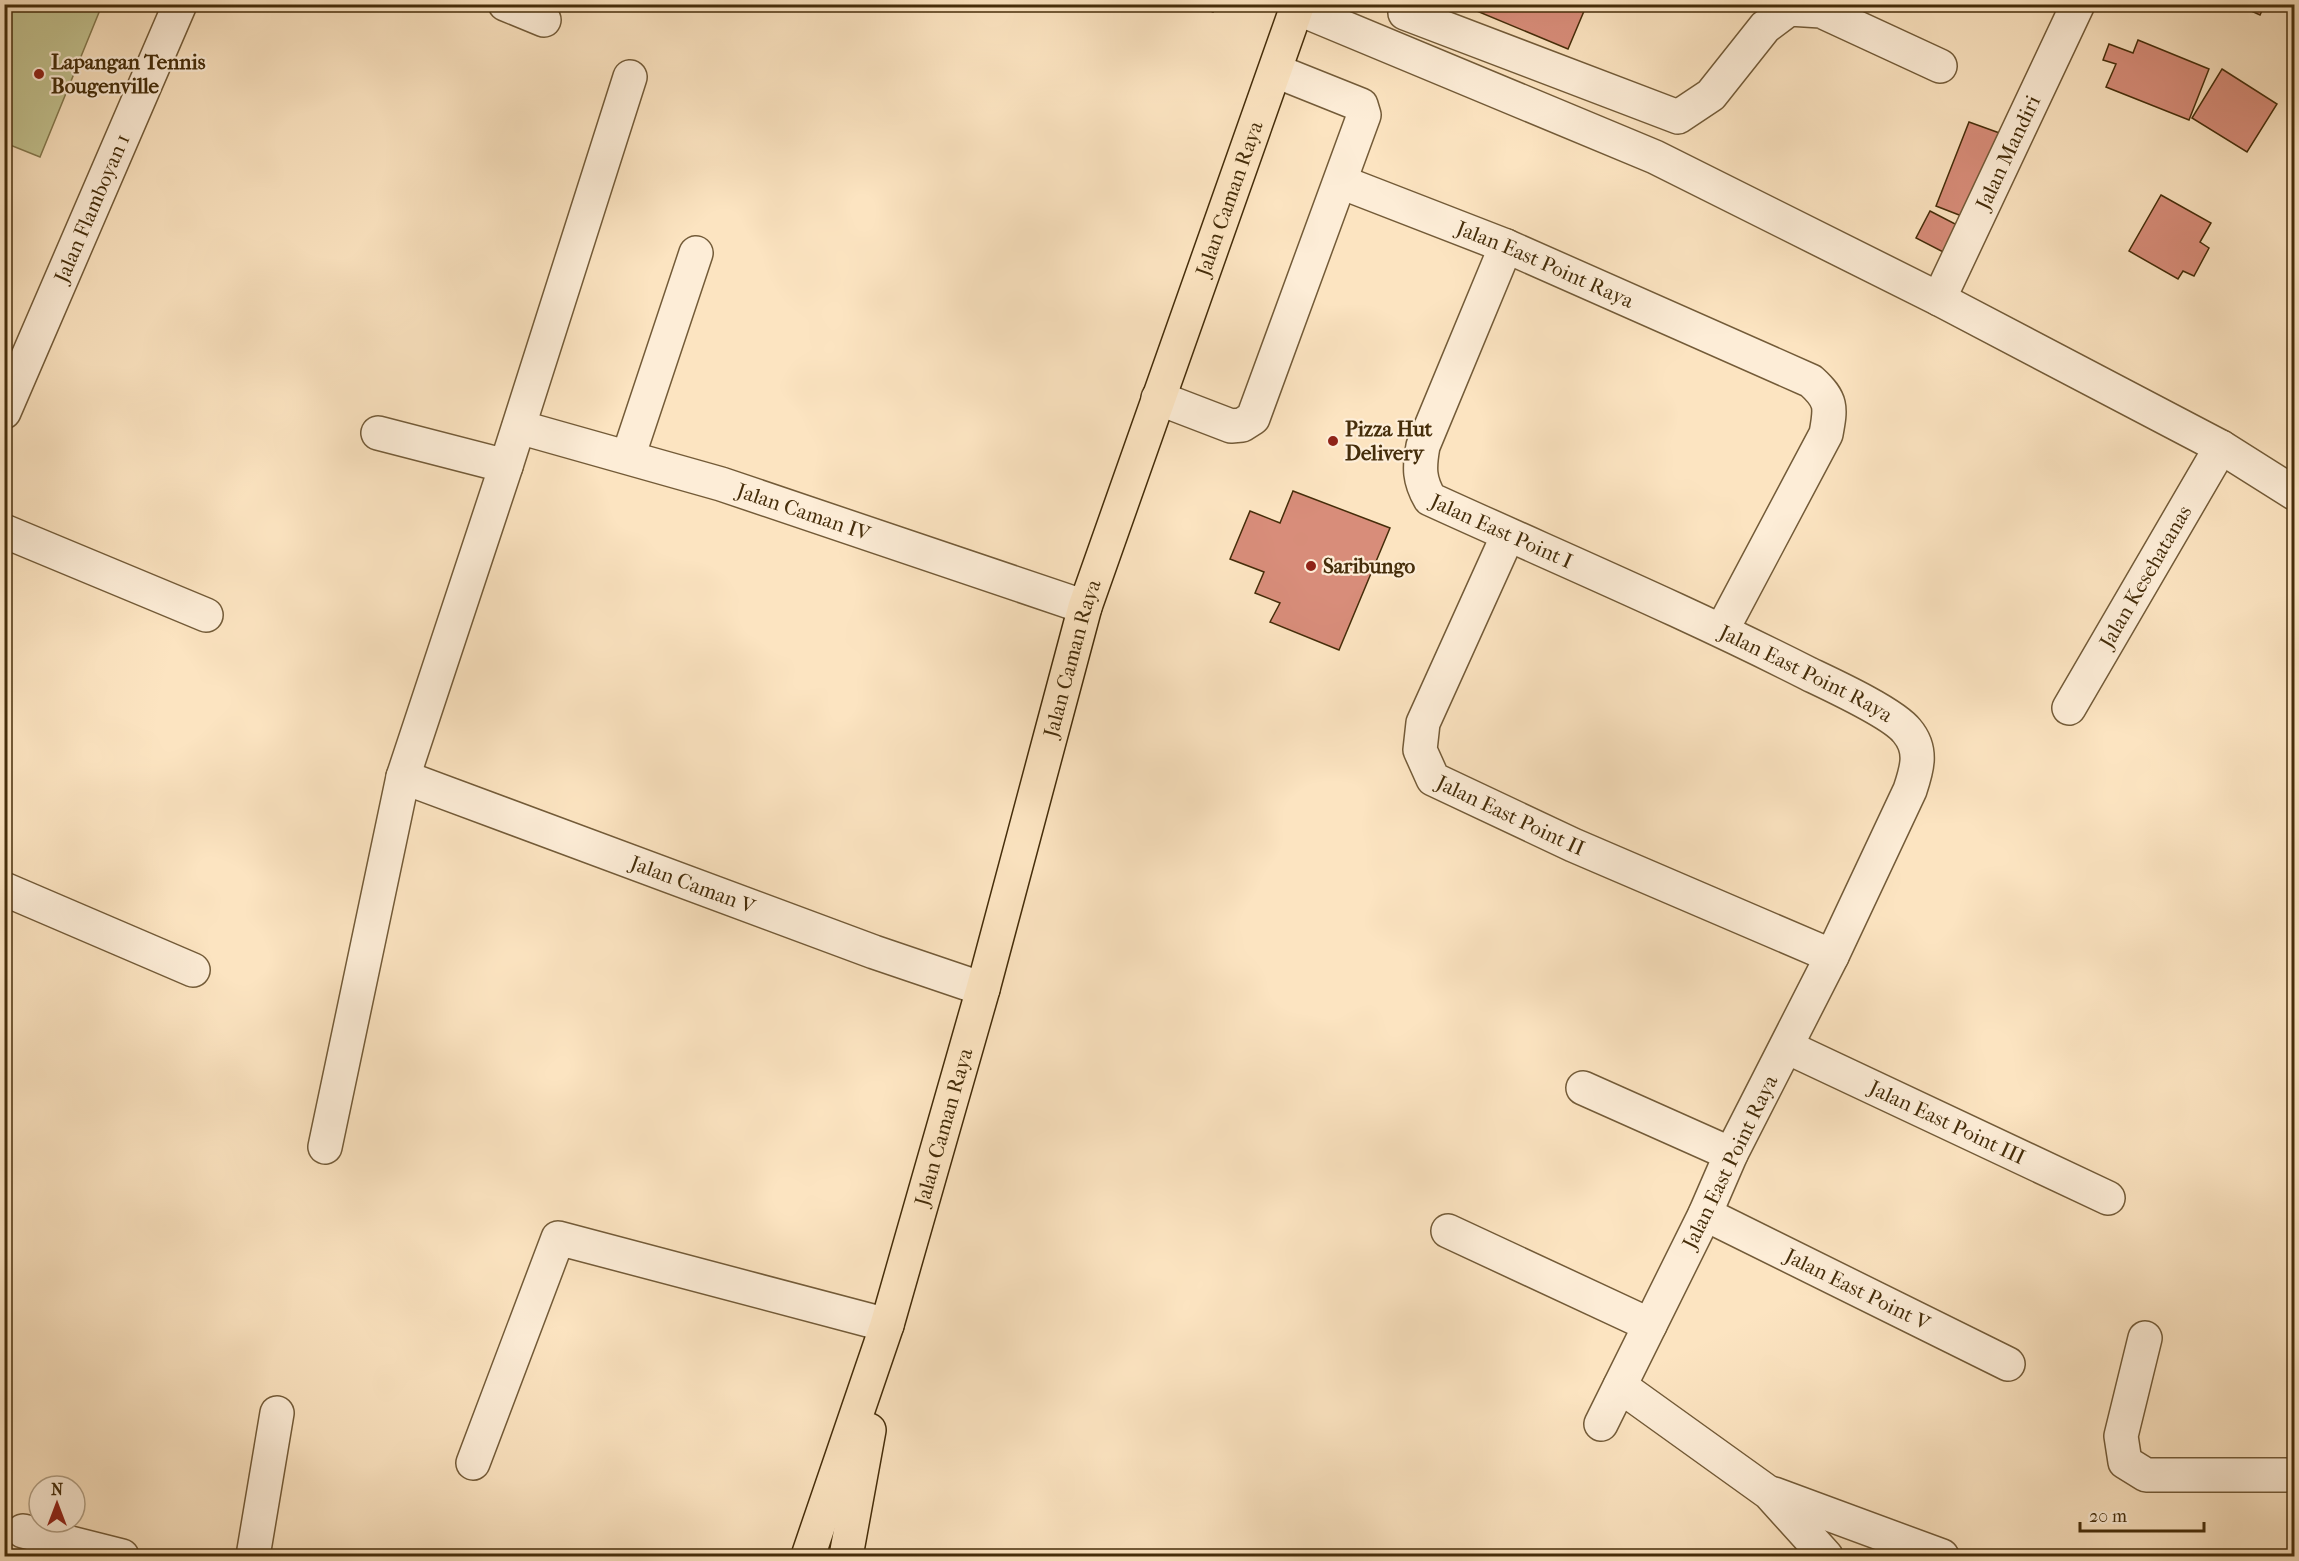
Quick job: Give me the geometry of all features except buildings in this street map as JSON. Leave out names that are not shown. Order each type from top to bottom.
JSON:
[{"type":"main road","name":"Jalan Caman Raya","points":[[808,1557],[887,1325],[983,990],[1085,607],[1298,6]]},
{"type":"main road","name":"Jalan Caman Raya","points":[[846,1557],[887,1325]]},
{"type":"street","name":"Jalan Flamboyan 1","points":[[4,412],[180,4]]},
{"type":"street","points":[[505,4],[544,20]]},
{"type":"street","points":[[1408,4],[1405,13],[1678,117],[1711,95],[1765,27],[1789,9],[1821,11],[1940,66]]},
{"type":"street","name":"Jalan Mandiri","points":[[1939,299],[2078,4]]},
{"type":"street","points":[[1298,6],[1655,157],[1939,299],[2221,447],[2295,493]]},
{"type":"street","points":[[1158,398],[1231,426],[1242,425],[1253,418],[1341,182],[1365,115],[1361,105],[1276,71]]},
{"type":"street","points":[[325,1147],[403,777],[519,427],[630,77]]},
{"type":"street","name":"Jalan East Point Raya","points":[[1341,182],[1506,246],[1811,381],[1826,395],[1830,410],[1826,434],[1722,630],[1863,701],[1907,730],[1917,749],[1918,765],[1910,790],[1832,956],[1731,1154],[1705,1214],[1601,1424]]},
{"type":"street","name":"Jalan East Point I","points":[[1506,246],[1423,446],[1419,470],[1421,483],[1430,499],[1722,630]]},
{"type":"street","points":[[628,457],[696,253]]},
{"type":"street","name":"Jalan Caman IV","points":[[519,427],[721,483],[1085,607]]},
{"type":"street","points":[[378,432],[506,466]]},
{"type":"street","name":"Jalan Kesehatanas","points":[[2069,708],[2221,447]]},
{"type":"street","points":[[4,531],[206,615]]},
{"type":"street","name":"Jalan East Point II","points":[[1508,534],[1423,723],[1420,750],[1433,778],[1574,845],[1832,956]]},
{"type":"street","name":"Jalan Caman V","points":[[403,777],[863,948],[983,990]]},
{"type":"street","points":[[4,889],[193,970]]},
{"type":"street","name":"Jalan East Point III","points":[[1787,1047],[2108,1198]]},
{"type":"street","points":[[1583,1088],[1731,1154]]},
{"type":"street","name":"Jalan East Point V","points":[[1705,1214],[2008,1364]]},
{"type":"street","points":[[1448,1231],[1650,1324]]},
{"type":"street","points":[[473,1463],[558,1238],[887,1325]]},
{"type":"street","points":[[2145,1338],[2121,1436],[2125,1462],[2146,1475],[2295,1475]]},
{"type":"street","points":[[1620,1386],[1769,1493],[1826,1557]]},
{"type":"street","points":[[253,1557],[277,1413]]},
{"type":"street","points":[[1769,1493],[1942,1557]]},
{"type":"street","points":[[23,1531],[122,1557]]},
{"type":"green space","name":"Lapangan Tennis Bougenville","points":[[4,5],[102,5],[40,157],[5,143]]},
{"type":"place","name":"Lapangan Tennis Bougenville","points":[[39,74]]},
{"type":"place","name":"Pizza Hut Delivery","points":[[1333,441]]},
{"type":"place","name":"Saribungo","points":[[1311,566]]}]
